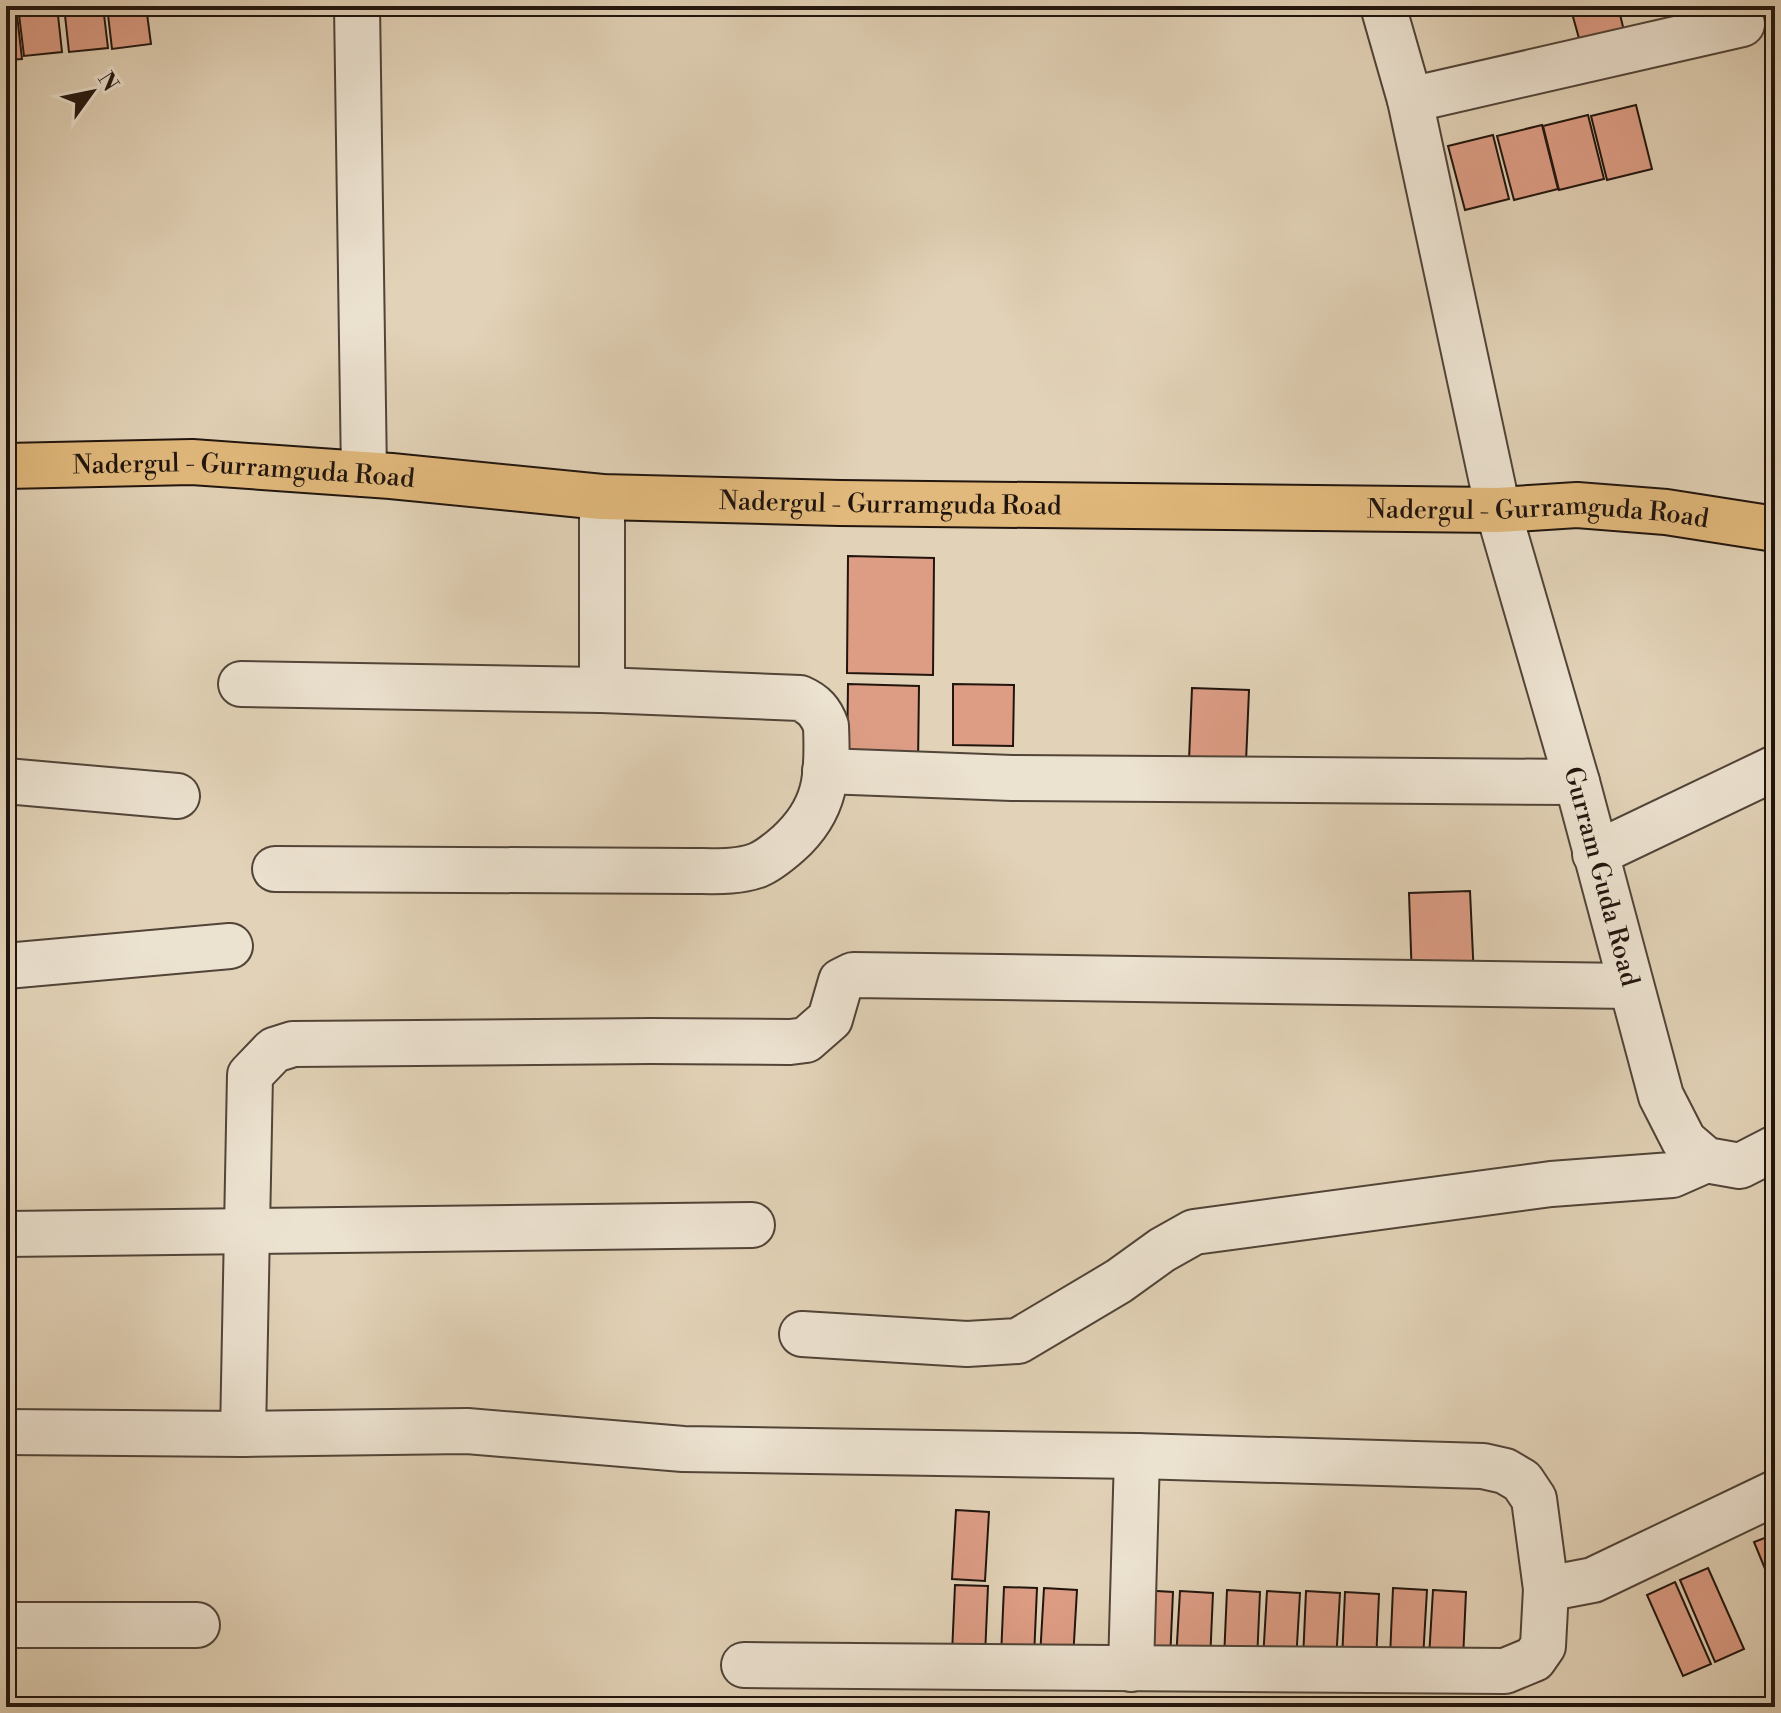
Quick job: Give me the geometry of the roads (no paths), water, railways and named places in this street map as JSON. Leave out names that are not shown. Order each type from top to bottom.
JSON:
[{"type":"main road","name":"Nadergul - Gurramguda Road","points":[[6,466],[192,462],[364,474],[602,497],[840,503],[1498,510],[1592,506],[1666,512],[1775,529]]},
{"type":"street","points":[[357,6],[364,474]]},
{"type":"street","name":"Gurram Guda Road","points":[[1383,6],[1410,100],[1498,510],[1577,782],[1630,986],[1661,1096],[1684,1141],[1706,1160]]},
{"type":"street","points":[[1410,100],[1742,24]]},
{"type":"street","points":[[602,497],[602,690]]},
{"type":"street","points":[[241,684],[602,690],[800,698],[812,704],[826,726],[825,771],[816,812],[800,833],[760,864],[734,870],[275,869]]},
{"type":"street","points":[[1595,854],[1775,768]]},
{"type":"street","points":[[825,771],[1012,778],[1577,782]]},
{"type":"street","points":[[6,781],[177,796]]},
{"type":"street","points":[[6,966],[230,946]]},
{"type":"street","points":[[243,1434],[250,1075],[274,1050],[293,1044],[806,1040],[830,1019],[841,981],[853,975],[1630,986]]},
{"type":"street","points":[[802,1334],[967,1344],[1018,1341],[1194,1232],[1551,1184],[1672,1175],[1706,1160],[1740,1166],[1775,1148]]},
{"type":"street","points":[[6,1234],[752,1225]]},
{"type":"street","points":[[6,1432],[243,1434],[467,1431],[683,1449],[1137,1456],[1483,1466],[1505,1471],[1522,1481],[1534,1499],[1546,1589],[1543,1646],[1534,1659],[1505,1671],[744,1665]]},
{"type":"street","points":[[1131,1669],[1137,1456]]},
{"type":"street","points":[[1546,1589],[1593,1580],[1775,1493]]},
{"type":"street","points":[[6,1625],[197,1625]]}]
